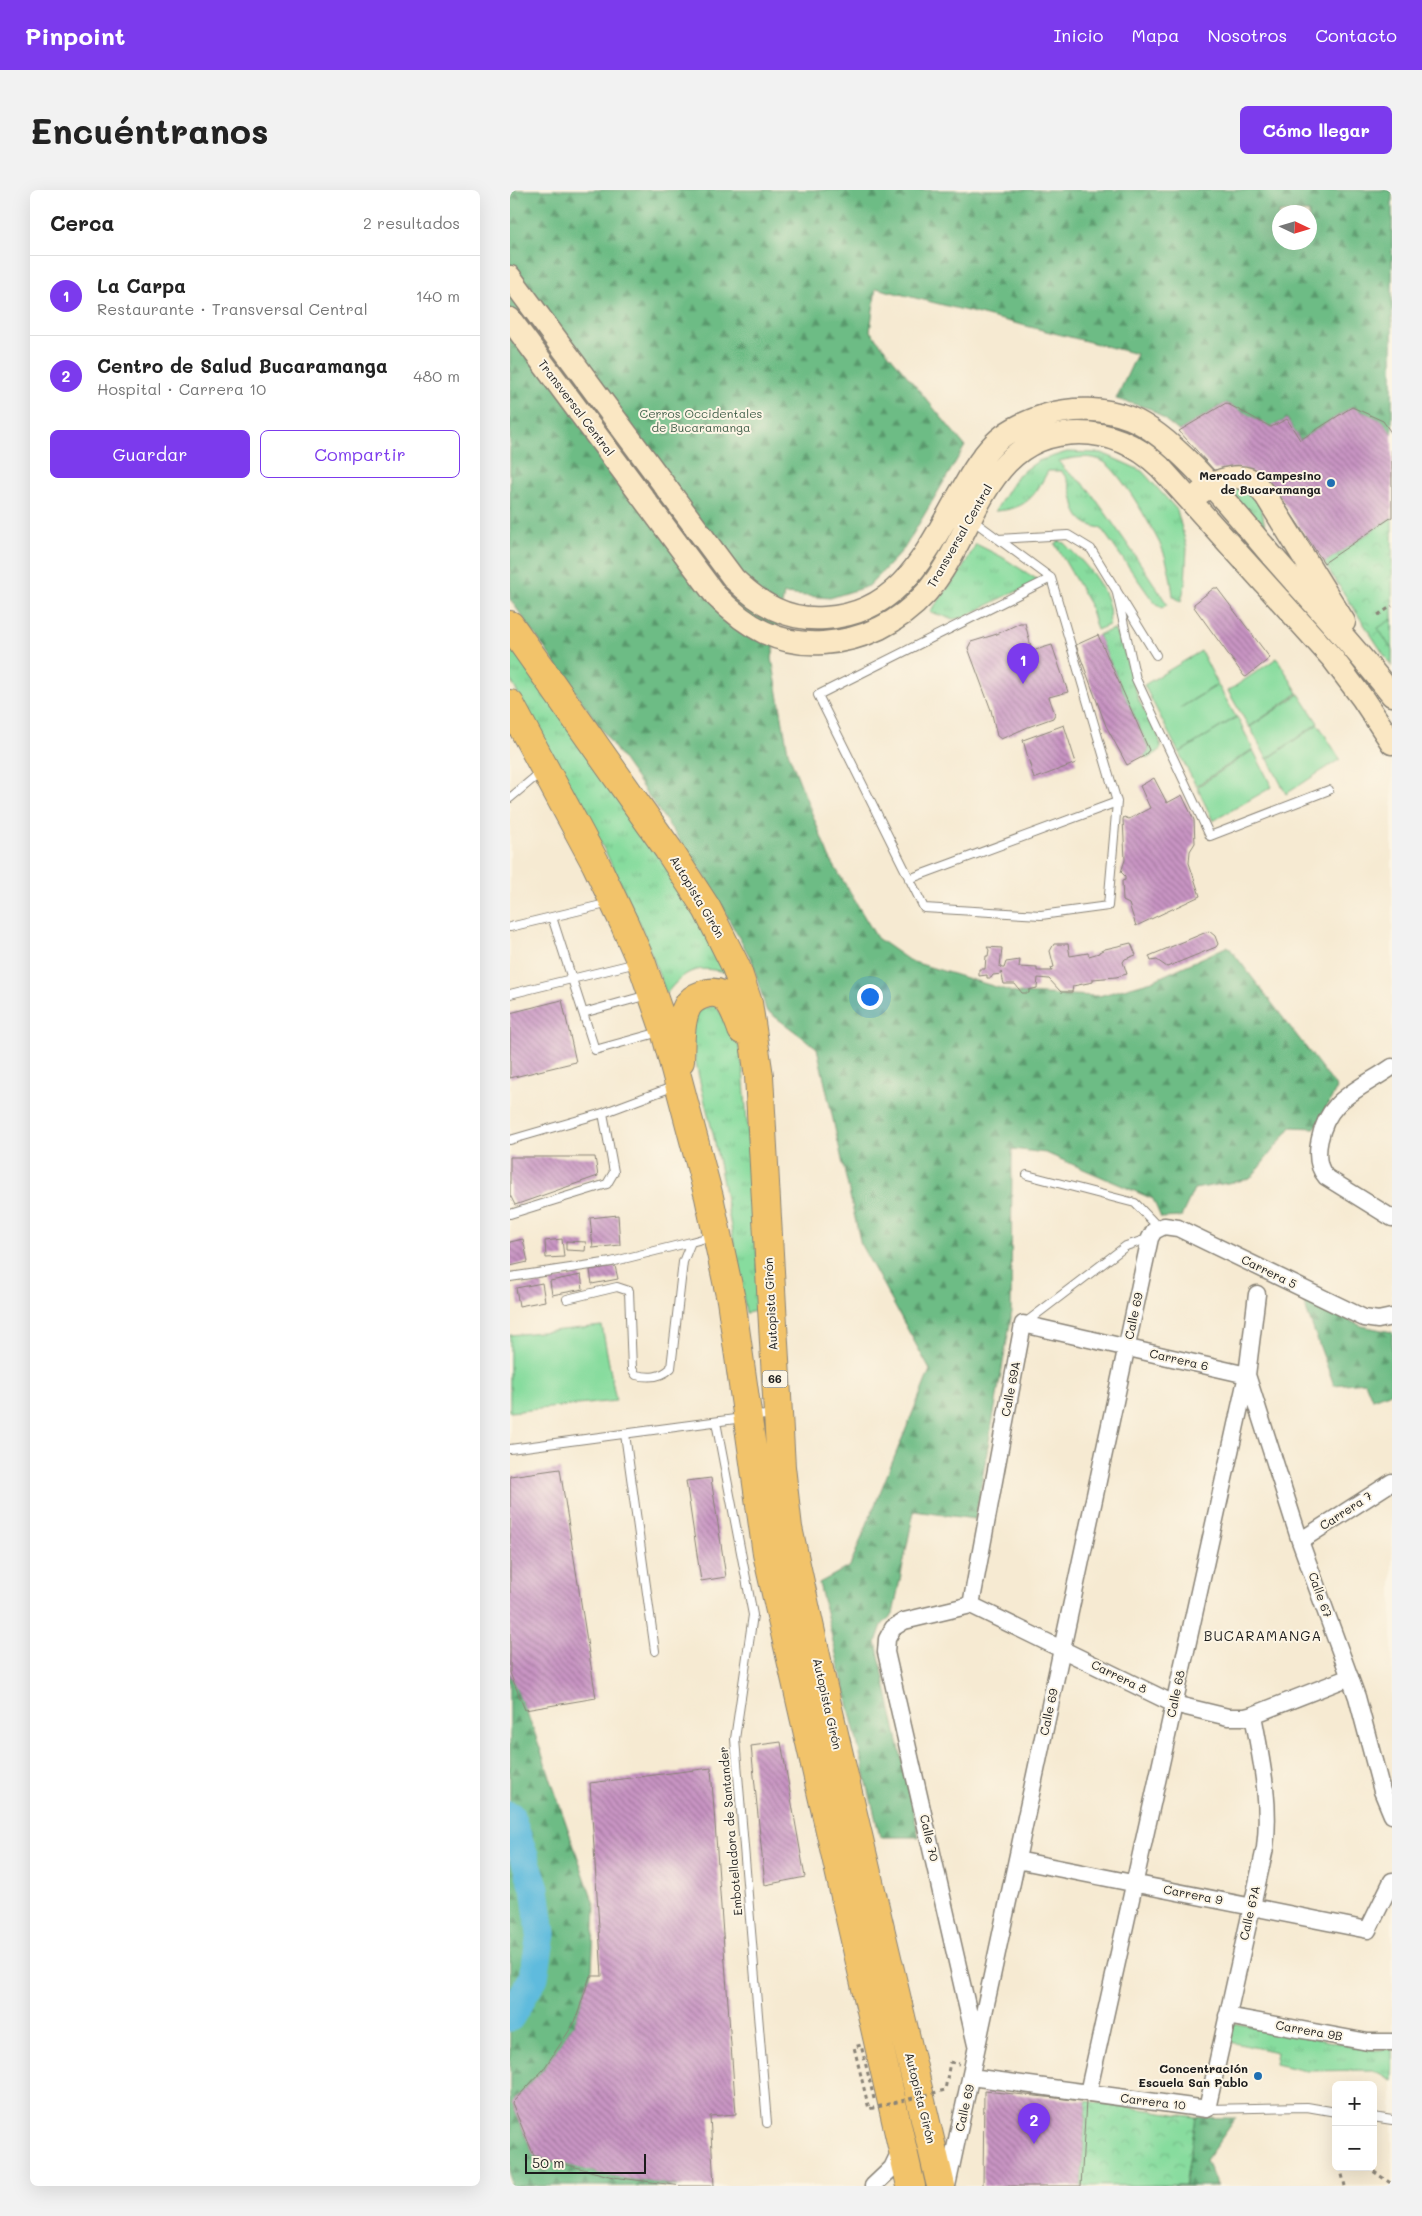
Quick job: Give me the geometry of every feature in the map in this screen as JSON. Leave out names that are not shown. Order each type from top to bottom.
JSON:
[{"type":"highway","name":"Autopista Girón","points":[[510,625],[668,849],[721,935],[736,967],[748,1003],[759,1076],[780,1467],[788,1528],[822,1683],[941,2186]]},
{"type":"highway","name":"Autopista Girón","points":[[510,704],[614,902],[641,962],[665,1031],[718,1235],[731,1300],[767,1554],[911,2186]]},
{"type":"highway","points":[[679,1084],[685,1014],[692,1000],[708,993],[723,995],[730,1000],[759,1076]]},
{"type":"main road","name":"Transversal Central","points":[[510,277],[734,579],[751,595],[769,607],[791,616],[816,619],[841,617],[862,610],[884,599],[904,583],[974,470],[992,446],[1003,436],[1018,426],[1040,417],[1070,410],[1118,414],[1144,425],[1174,450],[1209,485],[1392,695]]},
{"type":"main road","name":"Transversal Central","points":[[510,319],[716,596],[737,617],[753,627],[792,641],[815,643],[854,639],[890,623],[926,592],[958,542],[994,477],[1012,456],[1032,443],[1070,433],[1108,436],[1130,444],[1147,455],[1191,502],[1332,659],[1363,699],[1392,743]]},
{"type":"main road","points":[[1191,502],[1209,485],[1236,478],[1249,479],[1257,486],[1266,496],[1377,676]]},
{"type":"main road","points":[[938,530],[958,542]]},
{"type":"street","points":[[1392,1067],[1338,1104],[1331,1113],[1320,1140],[1317,1161],[1326,1177],[1392,1218]]},
{"type":"street","name":"Carrera 5","points":[[1155,1233],[1164,1226],[1178,1228],[1364,1318],[1378,1320],[1392,1317]]},
{"type":"street","name":"Calle 69","points":[[947,2186],[1127,1348],[1155,1233]]},
{"type":"street","name":"Calle 68","points":[[1088,2093],[1247,1375],[1257,1294]]},
{"type":"street","name":"Carrera 6","points":[[1024,1324],[1247,1375]]},
{"type":"street","name":"Calle 69A","points":[[971,1605],[1024,1324]]},
{"type":"street","name":"Calle 67","points":[[1247,1375],[1300,1541],[1350,1677],[1382,1791],[1392,1815]]},
{"type":"street","name":"Carrera 7","points":[[1300,1541],[1392,1482]]},
{"type":"street","name":"Calle 70","points":[[971,1605],[904,1621],[893,1628],[887,1638],[886,1652],[977,2049]]},
{"type":"street","name":"Carrera 8","points":[[971,1605],[1174,1704],[1228,1717],[1253,1715],[1350,1677]]},
{"type":"street","name":"Calle 67A","points":[[1208,2108],[1268,1826],[1265,1780],[1253,1715]]},
{"type":"street","name":"Carrera 9","points":[[1018,1860],[1368,1930],[1392,1881]]},
{"type":"street","name":"Carrera 9B","points":[[1227,2016],[1368,2042],[1392,2042]]},
{"type":"street","name":"Carrera 10","points":[[971,2077],[1208,2108]]},
{"type":"street","points":[[873,2186],[892,2168],[902,2147]]},
{"type":"lane","points":[[970,519],[1051,578],[1117,802],[1108,906],[1041,916],[924,908],[818,695],[1051,578]]},
{"type":"lane","points":[[998,539],[1068,535],[1091,549],[1156,655]]},
{"type":"lane","points":[[1116,589],[1136,679],[1210,836],[1329,790]]},
{"type":"lane","points":[[510,798],[545,769]]},
{"type":"lane","points":[[909,879],[1117,802]]},
{"type":"lane","points":[[510,927],[614,902]]},
{"type":"lane","points":[[552,917],[595,1050],[665,1031]]},
{"type":"lane","points":[[510,994],[641,962]]},
{"type":"lane","points":[[583,1012],[653,994]]},
{"type":"lane","points":[[510,1140],[602,1113],[679,1084]]},
{"type":"lane","points":[[510,1214],[607,1184],[614,1172],[602,1113]]},
{"type":"lane","points":[[1024,1324],[1126,1246],[1155,1233],[1134,1203],[1027,1175]]},
{"type":"lane","points":[[510,1277],[611,1262],[718,1235]]},
{"type":"lane","points":[[567,1299],[617,1287],[629,1291],[632,1369],[636,1375],[658,1377],[671,1368],[683,1262],[691,1242]]},
{"type":"lane","points":[[510,1449],[777,1414]]},
{"type":"lane","name":"Embotelladora de Santander","points":[[716,1422],[753,1615],[735,1739],[767,2123]]},
{"type":"lane","points":[[624,1434],[655,1651]]},
{"type":"lane","name":"Carrera 10","points":[[1208,2108],[1307,2107],[1332,2111]]},
{"type":"lane","points":[[1377,2118],[1392,2120]]},
{"type":"path","points":[[1378,615],[1392,606]]},
{"type":"path","points":[[874,2099],[861,2045],[854,2047],[870,2109],[945,2090],[950,2062]]},
{"type":"path","points":[[1341,2171],[1345,2186]]},
{"type":"path","points":[[1373,2171],[1392,2184]]},
{"type":"green space","name":"Cerros Occidentales de Bucaramanga","points":[[510,190],[1392,190],[1392,434],[1383,421],[1352,407],[1300,440],[1287,419],[1271,427],[1226,403],[1179,431],[1151,409],[1116,399],[1137,354],[876,288],[870,331],[965,446],[904,549],[869,586],[830,598],[784,594],[772,658],[788,752],[829,857],[877,938],[910,961],[1016,993],[1099,996],[1152,981],[1228,946],[1337,1088],[1315,1128],[1291,1127],[1250,1179],[1194,1189],[1181,1217],[1161,1218],[1153,1199],[1046,1153],[1012,1149],[1011,1318],[975,1519],[914,1511],[893,1614],[882,1625],[876,1642],[919,1837],[880,1837],[819,1583],[850,1566],[930,1370],[861,1245],[817,1048],[766,1010],[752,961],[704,875],[510,599]]},
{"type":"green space","points":[[1067,452],[1102,453],[1142,471],[1177,510],[1187,548],[1185,584],[1181,602],[1173,596],[1165,556],[1150,524],[1119,477],[1104,462],[1094,458],[1082,457],[1059,461],[1065,469],[1089,490],[1119,532],[1167,604],[1162,608],[1153,601],[1101,528],[1089,525],[1082,520],[1074,505],[1067,479],[1061,471],[1048,471],[1034,495],[1022,504],[1015,508],[995,511],[1017,476],[1038,461]]},
{"type":"green space","points":[[1240,488],[1251,490],[1261,505],[1266,533],[1226,490]]},
{"type":"green space","points":[[1392,517],[1392,667],[1324,563]]},
{"type":"green space","points":[[1059,541],[1064,543],[1081,560],[1103,590],[1110,613],[1109,625],[1097,630],[1089,603],[1055,544]]},
{"type":"green space","points":[[976,544],[1002,557],[1038,580],[1032,587],[1012,593],[962,618],[953,619],[930,612],[962,569]]},
{"type":"green space","points":[[1392,619],[1392,650],[1378,628]]},
{"type":"green space","points":[[1114,629],[1124,652],[1139,701],[1159,737],[1161,748],[1148,758],[1144,756],[1149,750],[1098,635]]},
{"type":"green space","points":[[510,644],[682,890],[728,973],[708,969],[692,971],[680,979],[666,994],[642,929],[605,851],[510,679]]},
{"type":"green space","points":[[1201,651],[1218,684],[1180,708],[1218,685],[1236,717],[1179,753],[1144,685]]},
{"type":"green space","points":[[1277,658],[1298,693],[1249,727],[1228,691]]},
{"type":"green space","points":[[1299,694],[1318,723],[1267,759],[1250,727]]},
{"type":"green space","points":[[1237,717],[1253,749],[1196,786],[1179,753]]},
{"type":"green space","points":[[1318,724],[1340,759],[1286,794],[1268,759]]},
{"type":"green space","points":[[1253,750],[1272,787],[1213,821],[1197,787]]},
{"type":"green space","points":[[715,1005],[737,1036],[743,1068],[761,1310],[746,1313],[714,1138],[693,1046],[694,1018],[701,1010]]},
{"type":"green space","points":[[1303,1301],[1362,1326],[1392,1332],[1392,1392],[1372,1399],[1365,1382],[1334,1385]]},
{"type":"green space","points":[[602,1326],[616,1401],[510,1412],[510,1335]]},
{"type":"green space","points":[[510,1673],[533,1728],[595,1907],[592,1969],[575,2022],[543,2070],[512,2103],[534,2156],[613,2177],[682,2186],[510,2186]]},
{"type":"green space","points":[[1233,2023],[1375,2050],[1392,2049],[1392,2080],[1373,2070],[1306,2071],[1275,2064],[1277,2052],[1229,2042]]},
{"type":"green space","points":[[1086,2101],[1196,2117],[1185,2185],[1081,2186]]},
{"type":"green space","points":[[1196,2117],[1236,2118],[1206,2160],[1217,2186],[1173,2186],[1185,2185]]},
{"type":"building","name":"Mercado Campesino de Bucaramanga","points":[[1226,403],[1271,427],[1287,419],[1300,440],[1352,407],[1383,421],[1392,434],[1392,517],[1324,563],[1274,488],[1265,478],[1240,468],[1214,470],[1179,431]]},
{"type":"building","points":[[1214,588],[1217,588],[1270,658],[1246,677],[1194,607],[1194,604]]},
{"type":"building","points":[[1020,623],[1025,623],[1032,651],[1052,645],[1068,692],[1049,697],[1055,714],[1053,718],[1001,739],[997,736],[991,710],[968,648],[971,642],[997,634]]},
{"type":"building","points":[[1098,635],[1149,750],[1144,756],[1127,765],[1106,726],[1076,645]]},
{"type":"building","points":[[1064,725],[1076,763],[1034,779],[1023,740]]},
{"type":"building","points":[[1154,778],[1167,803],[1182,795],[1194,820],[1195,843],[1190,851],[1189,863],[1200,896],[1136,926],[1129,904],[1123,901],[1122,881],[1125,880],[1125,876],[1121,872],[1125,860],[1123,819],[1124,817],[1129,819],[1150,808],[1140,786]]},
{"type":"building","points":[[1209,931],[1215,936],[1218,944],[1216,947],[1167,967],[1157,960],[1151,961],[1149,956]]},
{"type":"building","points":[[1131,943],[1136,955],[1125,959],[1123,962],[1127,974],[1093,979],[1093,982],[1073,986],[1072,992],[1061,992],[1049,979],[1038,978],[1037,988],[1029,990],[1029,993],[1022,993],[1015,984],[1004,984],[1001,972],[1001,974],[993,975],[991,978],[987,978],[987,975],[979,976],[979,969],[985,969],[986,956],[988,956],[989,950],[987,947],[1002,948],[1000,967],[1002,968],[1004,968],[1006,962],[1020,960],[1019,967],[1037,968],[1037,971],[1052,971],[1051,968],[1054,967],[1050,951],[1054,944],[1068,944],[1070,956],[1088,953],[1089,956],[1105,949]]},
{"type":"building","points":[[562,1000],[576,1062],[510,1078],[510,1013]]},
{"type":"building","points":[[510,1157],[595,1157],[598,1176],[515,1205],[510,1195]]},
{"type":"building","points":[[618,1215],[620,1245],[593,1248],[590,1218]]},
{"type":"building","points":[[523,1239],[528,1262],[510,1266],[510,1242]]},
{"type":"building","points":[[562,1239],[564,1257],[546,1258],[545,1241]]},
{"type":"building","points":[[566,1241],[586,1242],[585,1251],[566,1250]]},
{"type":"building","points":[[615,1266],[618,1279],[592,1284],[590,1270]]},
{"type":"building","points":[[581,1275],[583,1289],[552,1295],[550,1281]]},
{"type":"building","points":[[542,1283],[545,1301],[519,1306],[516,1288]]},
{"type":"building","points":[[560,1469],[596,1698],[525,1710],[510,1673],[510,1476]]},
{"type":"building","points":[[711,1478],[726,1577],[701,1581],[686,1481]]},
{"type":"building","points":[[781,1742],[805,1877],[765,1885],[751,1746]]},
{"type":"building","points":[[711,1768],[736,2114],[710,2116],[714,2186],[682,2186],[613,2177],[534,2156],[512,2103],[543,2070],[575,2022],[590,1976],[602,1976],[590,1783]]},
{"type":"building","points":[[984,2091],[1086,2101],[1081,2186],[983,2186]]},
{"type":"waterway","points":[[510,1816],[535,1888],[541,1934],[534,1977],[510,2017]]},
{"type":"place","name":"Mercado Campesino de Bucaramanga","points":[[1331,483]]},
{"type":"place","name":"La Carpa","points":[[1023,684]]},
{"type":"place","name":"Concentración Escuela San Pablo","points":[[1258,2076]]},
{"type":"place","name":"Centro de Salud Bucaramanga","points":[[1034,2144]]},
{"type":"district","name":"BUCARAMANGA","points":[[1263,1636]]}]
